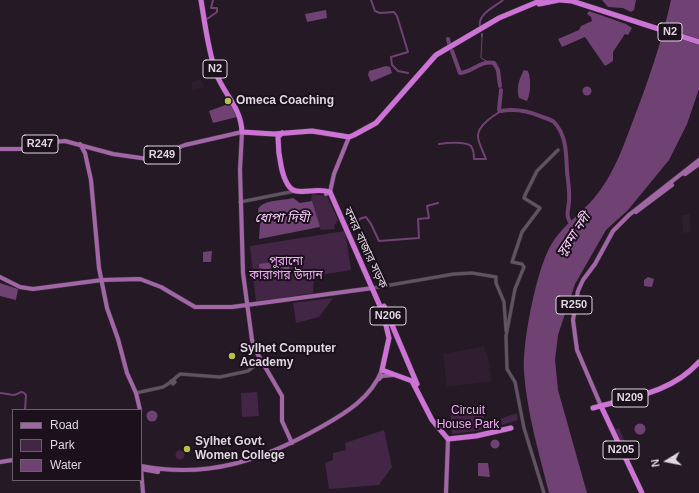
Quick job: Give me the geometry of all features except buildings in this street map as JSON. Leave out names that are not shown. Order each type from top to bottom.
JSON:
[{"type":"highway","name":"N2","points":[[201,0],[212,59],[223,87],[237,110],[242,132]]},
{"type":"highway","name":"N2","points":[[351,136],[376,123],[436,55],[499,18],[542,0]]},
{"type":"highway","name":"N2","points":[[536,3],[568,0],[699,42]]},
{"type":"highway","points":[[242,132],[276,135],[282,133],[312,131],[351,136]]},
{"type":"highway","points":[[276,135],[278,150],[286,180],[291,189],[298,191],[328,192]]},
{"type":"highway","name":"বন্দর বাজার সড়ক","points":[[328,192],[374,287],[383,313],[389,338],[382,370]]},
{"type":"highway","name":"N206","points":[[374,287],[422,396],[448,439]]},
{"type":"highway","name":"N209","points":[[659,390],[686,372],[699,358]]},
{"type":"highway","name":"N209","points":[[600,406],[659,390],[679,380],[699,362]]},
{"type":"highway","points":[[382,370],[396,374],[412,382],[432,420],[448,439],[476,436],[511,428]]},
{"type":"highway","points":[[594,408],[600,406]]},
{"type":"highway","name":"N205","points":[[600,406],[640,491]]},
{"type":"main road","name":"R249","points":[[80,144],[135,158],[148,159],[185,145],[242,132]]},
{"type":"main road","points":[[242,132],[240,202],[243,273],[252,340],[261,361],[282,396],[282,421],[292,443]]},
{"type":"main road","points":[[328,192],[351,136]]},
{"type":"main road","name":"R247","points":[[0,149],[22,149],[59,141],[80,144]]},
{"type":"main road","points":[[80,144],[85,153],[90,180],[102,280],[107,308],[118,339],[127,373],[136,393],[140,409]]},
{"type":"main road","points":[[85,153],[86,148],[89,147]]},
{"type":"main road","name":"R250","points":[[600,406],[577,350],[574,334],[574,305],[583,280],[595,264],[609,236],[628,216],[699,160]]},
{"type":"main road","name":"R250","points":[[628,216],[642,208],[699,164]]},
{"type":"main road","points":[[0,277],[20,286],[33,289],[102,280],[140,279],[161,287],[195,307],[248,305],[374,287]]},
{"type":"main road","name":"বন্দর বাজার সড়ক","points":[[142,468],[186,472],[226,466],[267,455],[292,443],[352,409],[379,379],[382,370]]},
{"type":"main road","points":[[379,379],[382,376],[396,374]]},
{"type":"main road","points":[[446,493],[448,439]]},
{"type":"main road","points":[[0,463],[12,461]]},
{"type":"main road","points":[[142,477],[145,493]]},
{"type":"street","points":[[506,336],[515,289],[524,267],[522,264],[512,262],[522,232],[540,208],[524,198],[537,171],[558,150]]},
{"type":"street","points":[[240,202],[298,191]]},
{"type":"street","points":[[374,287],[454,274],[472,273],[496,277],[496,283],[504,302],[508,372],[515,382],[528,442],[544,493]]},
{"type":"street","points":[[136,393],[163,388],[180,374],[216,377],[248,371],[261,361]]},
{"type":"shaded area","points":[[201,79],[204,87],[193,90],[191,82]]},
{"type":"shaded area","points":[[690,214],[691,232],[683,233],[682,215]]},
{"type":"shaded area","points":[[484,346],[485,352],[487,352],[492,381],[447,387],[443,354]]},
{"type":"green space","points":[[312,194],[327,196],[338,220],[334,226],[335,229],[321,230],[312,208]]},
{"type":"green space","name":"পুরানো কারাগার উদ্যান","points":[[345,231],[351,270],[314,276],[313,293],[256,302],[250,246]]},
{"type":"green space","points":[[333,298],[319,317],[296,323],[293,303]]},
{"type":"green space","points":[[257,392],[259,416],[242,417],[241,393]]},
{"type":"green space","name":"Circuit House Park","points":[[483,404],[484,430],[452,434],[450,407]]},
{"type":"green space","points":[[517,413],[518,420],[502,425],[500,419]]},
{"type":"green space","points":[[619,428],[626,445],[621,447],[614,430]]},
{"type":"green space","points":[[384,430],[392,467],[379,485],[329,489],[325,463],[333,460],[333,453],[346,450],[345,443]]},
{"type":"green space","points":[[180,450],[185,455],[180,460],[175,455]]},
{"type":"water","points":[[602,0],[636,0],[634,10],[631,12],[623,8],[608,7]]},
{"type":"water","name":"সুরমা নদী","points":[[671,0],[699,0],[699,89],[687,124],[669,160],[628,210],[606,230],[575,284],[558,335],[555,360],[558,390],[587,493],[549,493],[537,448],[524,372],[527,329],[534,295],[542,264],[552,243],[565,227],[595,197],[616,164],[650,74],[664,30]]},
{"type":"water","points":[[326,10],[327,18],[307,22],[305,14]]},
{"type":"water","points":[[589,11],[626,24],[632,28],[628,35],[625,34],[613,52],[613,61],[605,66],[585,37],[562,47],[558,39],[579,30],[581,26],[592,21],[591,17],[587,14]]},
{"type":"water","points":[[386,66],[390,67],[392,73],[371,82],[368,75],[369,71]]},
{"type":"water","points":[[524,70],[528,71],[530,82],[530,90],[527,101],[519,98],[518,94],[518,84]]},
{"type":"water","points":[[585,87],[589,87],[591,91],[589,95],[585,95],[583,93],[583,89]]},
{"type":"water","points":[[231,103],[237,117],[213,123],[209,111]]},
{"type":"water","name":"ধোপা দিঘী","points":[[293,198],[300,203],[312,201],[320,227],[259,239],[260,223],[258,209],[265,203]]},
{"type":"water","points":[[212,251],[211,262],[203,262],[203,252]]},
{"type":"water","points":[[288,260],[290,273],[263,277],[260,276],[259,264]]},
{"type":"water","points":[[648,277],[654,279],[652,287],[644,286],[644,280]]},
{"type":"water","points":[[0,283],[18,289],[16,300],[0,296]]},
{"type":"water","points":[[150,411],[154,411],[156,412],[156,420],[150,421],[147,418],[147,414]]},
{"type":"water","points":[[640,423],[644,425],[646,429],[644,433],[640,435],[636,433],[634,429],[636,425]]},
{"type":"water","points":[[495,439],[500,444],[495,449],[490,444]]},
{"type":"water","points":[[478,463],[488,463],[490,477],[478,476]]},
{"type":"waterway","points":[[207,19],[217,12],[217,8],[211,8],[213,0]]},
{"type":"waterway","points":[[371,0],[375,11],[380,13],[394,12],[397,16],[408,52],[391,57],[392,65],[398,71],[408,73]]},
{"type":"waterway","points":[[480,26],[481,18],[484,14],[503,0]]},
{"type":"waterway","points":[[482,36],[481,58],[488,62]]},
{"type":"waterway","points":[[448,39],[449,43]]},
{"type":"waterway","points":[[452,51],[460,73],[469,71],[485,63],[494,63],[498,70],[500,86]]},
{"type":"waterway","name":"সুরমা নদী","points":[[501,90],[499,110],[515,110],[535,114],[549,119],[558,127],[564,139],[566,152],[569,191],[568,216],[572,225]]},
{"type":"waterway","points":[[439,144],[465,143],[471,146],[474,159],[486,159],[479,143],[478,133],[486,122],[501,111]]},
{"type":"waterway","points":[[349,225],[366,217],[379,241],[419,238],[418,219],[429,218],[427,206],[438,203]]},
{"type":"waterway","points":[[0,393],[14,395],[22,392],[24,393],[26,395],[25,409]]},
{"type":"place","name":"Omeca Coaching","points":[[228,101]]},
{"type":"place","name":"Sylhet Computer Academy","points":[[232,356]]},
{"type":"place","name":"Sylhet Govt. Women College","points":[[187,449]]}]
